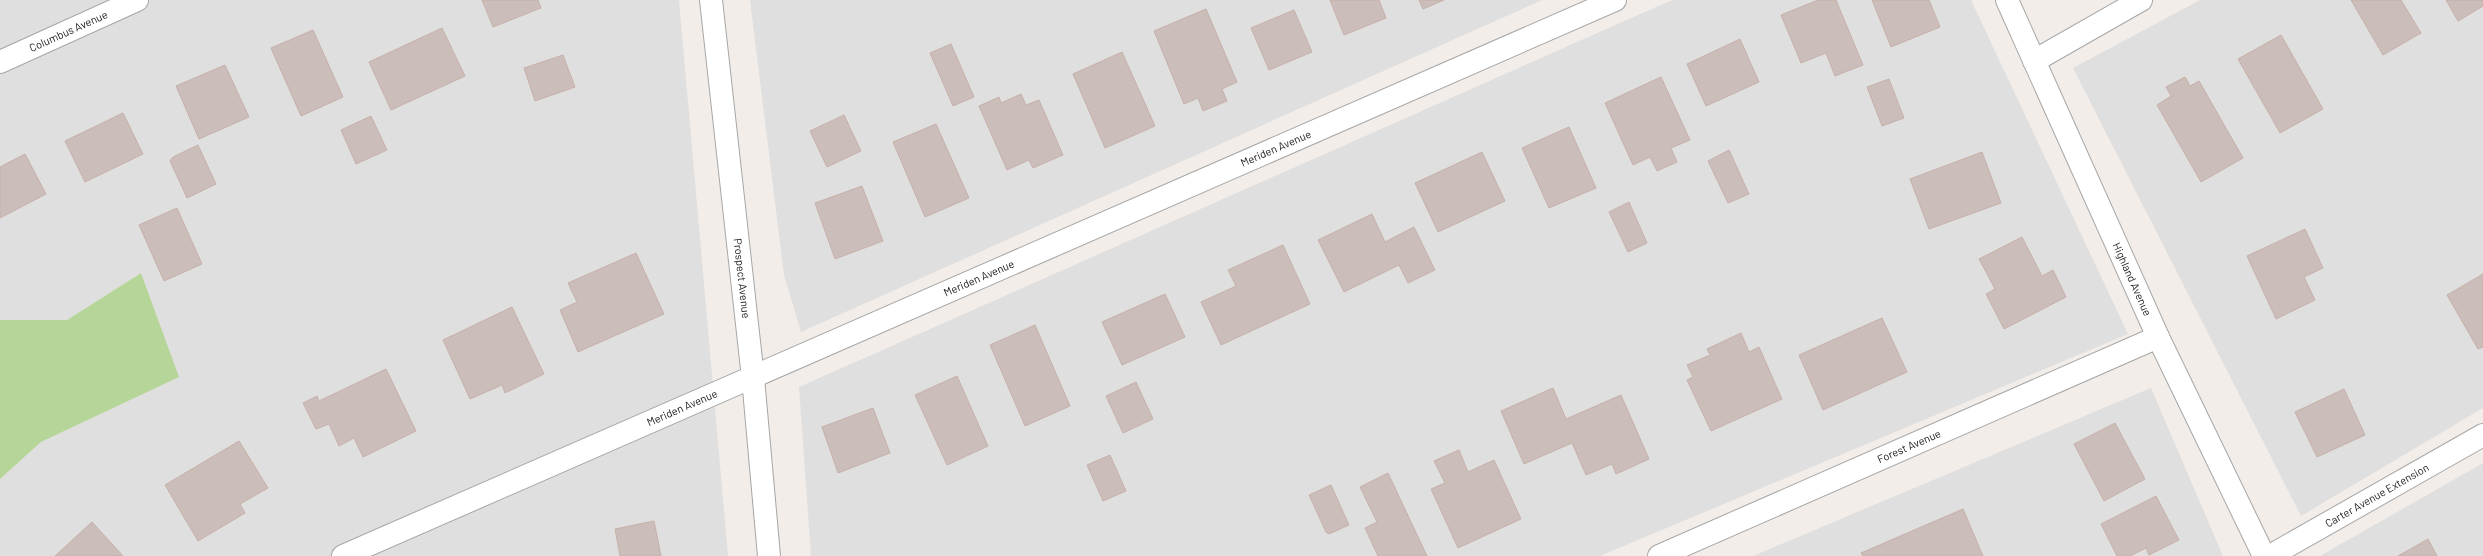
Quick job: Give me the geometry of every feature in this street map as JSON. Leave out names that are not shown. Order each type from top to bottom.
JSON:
[{"type":"street","name":"Columbus Avenue","points":[[0,62],[137,0]]},
{"type":"street","name":"Prospect Avenue","points":[[711,0],[753,378],[769,556]]},
{"type":"street","name":"Meriden Avenue","points":[[343,556],[1616,0]]},
{"type":"street","name":"Highland Avenue","points":[[2007,0],[2158,338],[2264,556]]},
{"type":"street","points":[[2034,62],[2141,0]]},
{"type":"street","name":"Forest Avenue","points":[[1659,556],[2158,338]]},
{"type":"street","name":"Carter Avenue Extension","points":[[2270,556],[2483,434]]},
{"type":"shaded area","points":[[0,0],[679,0],[728,556],[0,556],[0,479],[41,442],[178,377],[141,273],[67,320],[0,320]]},
{"type":"shaded area","points":[[750,0],[1542,0],[801,332],[784,275]]},
{"type":"shaded area","points":[[1672,0],[1971,0],[2128,334],[1600,556],[811,556],[799,387]]},
{"type":"shaded area","points":[[2200,0],[2483,0],[2483,408],[2301,516],[2073,68]]},
{"type":"shaded area","points":[[2151,388],[2223,556],[1753,556]]},
{"type":"shaded area","points":[[2483,463],[2483,556],[2320,556]]},
{"type":"green space","points":[[141,273],[179,377],[41,442],[0,479],[0,320],[67,320]]},
{"type":"building","points":[[482,0],[538,0],[541,8],[493,27]]},
{"type":"building","points":[[1330,0],[1379,0],[1386,18],[1344,35]]},
{"type":"building","points":[[1419,0],[1444,0],[1423,9]]},
{"type":"building","points":[[1818,0],[1836,0],[1863,65],[1835,76],[1826,53],[1801,63],[1781,15]]},
{"type":"building","points":[[1872,0],[1929,0],[1940,27],[1891,47]]},
{"type":"building","points":[[2351,0],[2401,0],[2421,33],[2383,55]]},
{"type":"building","points":[[2446,0],[2483,0],[2483,6],[2458,21]]},
{"type":"building","points":[[1206,9],[1237,82],[1222,89],[1227,101],[1203,111],[1198,98],[1184,104],[1154,31]]},
{"type":"building","points":[[1294,10],[1312,52],[1269,70],[1251,28]]},
{"type":"building","points":[[442,28],[465,76],[391,110],[369,62]]},
{"type":"building","points":[[313,30],[343,97],[301,116],[271,48]]},
{"type":"building","points":[[2281,35],[2323,109],[2280,133],[2238,59]]},
{"type":"building","points":[[1740,39],[1759,82],[1706,106],[1687,64]]},
{"type":"building","points":[[951,44],[974,97],[953,106],[930,53]]},
{"type":"building","points":[[1122,52],[1155,126],[1105,148],[1073,74]]},
{"type":"building","points":[[563,55],[575,87],[535,101],[524,68]]},
{"type":"building","points":[[225,65],[249,117],[199,139],[176,86]]},
{"type":"building","points":[[1661,77],[1690,140],[1671,148],[1677,162],[1657,171],[1650,157],[1633,165],[1605,103]]},
{"type":"building","points":[[2185,77],[2190,86],[2199,81],[2243,158],[2201,182],[2157,105],[2171,96],[2166,87]]},
{"type":"building","points":[[1889,79],[1904,118],[1882,126],[1867,87]]},
{"type":"building","points":[[1021,94],[1026,105],[1039,100],[1063,155],[1033,168],[1029,160],[1007,170],[979,106],[999,97],[1001,103]]},
{"type":"building","points":[[123,113],[143,154],[85,182],[65,141]]},
{"type":"building","points":[[844,115],[861,151],[827,167],[810,131]]},
{"type":"building","points":[[371,116],[387,150],[356,164],[341,130]]},
{"type":"building","points":[[936,124],[969,198],[925,217],[893,142]]},
{"type":"building","points":[[1569,127],[1596,188],[1549,208],[1522,148]]},
{"type":"building","points":[[198,145],[216,184],[187,198],[170,161],[173,157]]},
{"type":"building","points":[[1729,150],[1749,194],[1728,203],[1708,161]]},
{"type":"building","points":[[1482,152],[1505,201],[1438,232],[1415,183]]},
{"type":"building","points":[[1982,152],[2001,203],[1929,229],[1910,179]]},
{"type":"building","points":[[25,154],[46,194],[0,218],[0,167]]},
{"type":"building","points":[[862,186],[883,241],[835,259],[815,203]]},
{"type":"building","points":[[1629,202],[1647,243],[1628,252],[1609,212]]},
{"type":"building","points":[[177,208],[202,264],[164,281],[139,225]]},
{"type":"building","points":[[1372,214],[1385,242],[1414,227],[1435,270],[1408,283],[1399,265],[1344,292],[1318,240]]},
{"type":"building","points":[[2305,229],[2323,268],[2304,277],[2315,300],[2276,319],[2247,256]]},
{"type":"building","points":[[2022,237],[2042,276],[2053,270],[2066,297],[2004,329],[1986,294],[1995,289],[1979,259]]},
{"type":"building","points":[[1283,245],[1310,304],[1221,345],[1201,302],[1236,286],[1228,270]]},
{"type":"building","points":[[636,253],[664,314],[578,352],[560,310],[577,302],[568,283]]},
{"type":"building","points":[[2483,274],[2483,347],[2478,349],[2447,295]]},
{"type":"building","points":[[1165,294],[1185,337],[1122,365],[1102,322]]},
{"type":"building","points":[[512,307],[544,374],[505,393],[502,385],[470,399],[443,340]]},
{"type":"building","points":[[1882,318],[1907,372],[1823,410],[1799,355]]},
{"type":"building","points":[[1035,325],[1070,406],[1025,426],[990,345]]},
{"type":"building","points":[[1741,333],[1749,352],[1759,347],[1782,399],[1711,431],[1687,380],[1693,377],[1687,365],[1710,355],[1707,349]]},
{"type":"building","points":[[386,369],[416,431],[363,457],[354,438],[339,446],[329,424],[316,429],[303,403],[317,396],[319,401]]},
{"type":"building","points":[[957,376],[988,446],[947,465],[915,395]]},
{"type":"building","points":[[1136,382],[1153,419],[1123,433],[1106,396]]},
{"type":"building","points":[[1553,388],[1566,419],[1621,395],[1649,459],[1616,474],[1612,464],[1586,475],[1572,443],[1524,464],[1501,411]]},
{"type":"building","points":[[2344,389],[2365,435],[2317,457],[2295,412]]},
{"type":"building","points":[[873,408],[890,453],[838,473],[822,427]]},
{"type":"building","points":[[2115,423],[2145,479],[2104,501],[2074,444]]},
{"type":"building","points":[[239,441],[268,488],[240,504],[245,513],[198,541],[165,485]]},
{"type":"building","points":[[1459,450],[1468,472],[1494,460],[1521,519],[1458,548],[1431,489],[1445,483],[1434,461]]},
{"type":"building","points":[[1110,455],[1126,491],[1103,501],[1087,465]]},
{"type":"building","points":[[1388,473],[1427,556],[1378,556],[1365,528],[1377,522],[1360,487]]},
{"type":"building","points":[[1331,485],[1349,525],[1329,534],[1326,532],[1309,495]]},
{"type":"building","points":[[2156,496],[2179,540],[2149,555],[2146,548],[2130,556],[2117,556],[2101,524]]},
{"type":"building","points":[[1963,509],[1983,556],[1863,556],[1861,553]]},
{"type":"building","points":[[654,521],[661,556],[620,556],[615,529]]},
{"type":"building","points":[[92,522],[123,556],[55,556]]},
{"type":"building","points":[[2428,539],[2437,556],[2398,556]]}]
